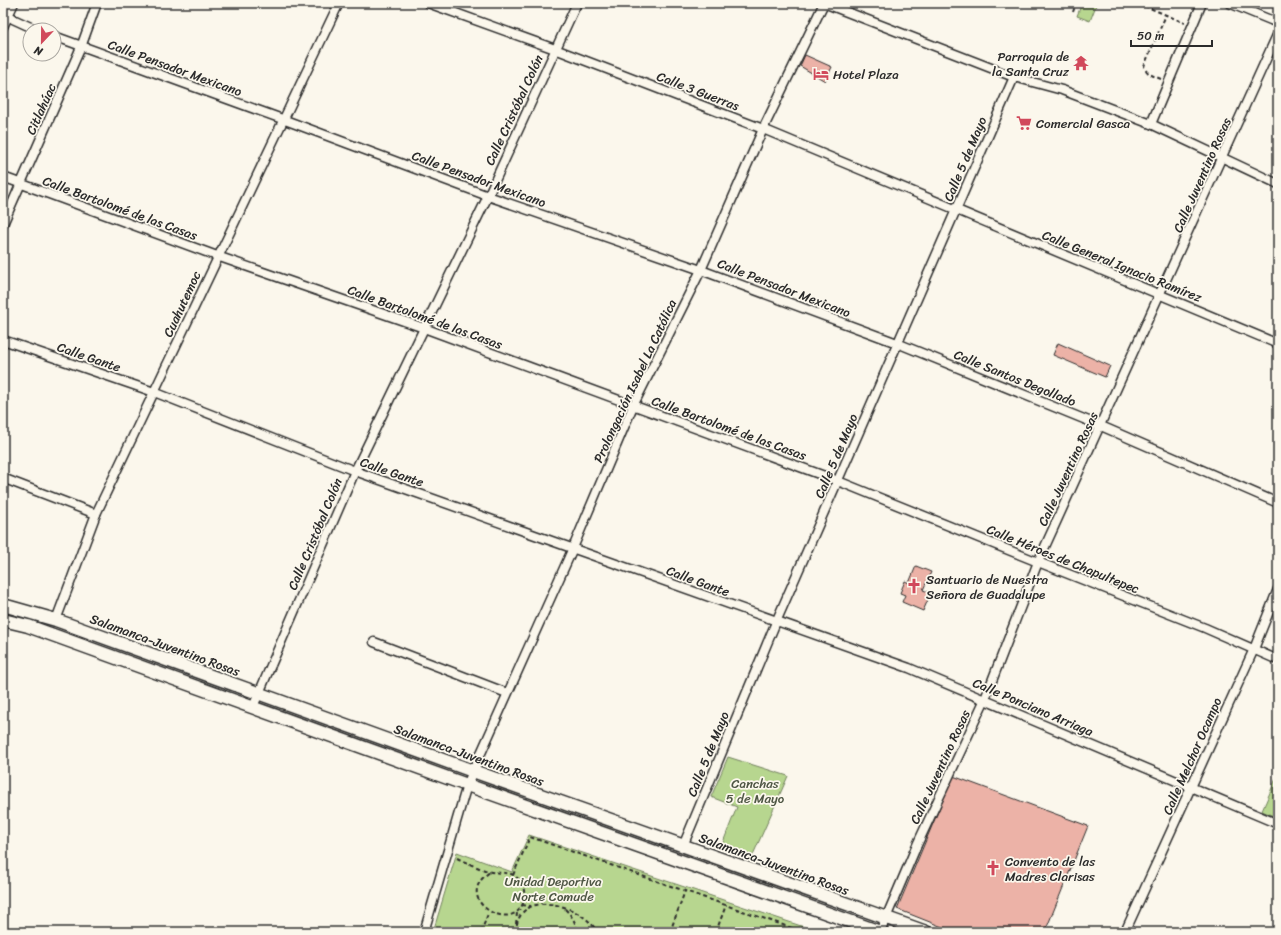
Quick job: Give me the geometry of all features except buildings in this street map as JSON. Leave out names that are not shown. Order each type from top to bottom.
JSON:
[{"type":"street","points":[[3,27],[6,14],[14,3]]},
{"type":"street","name":"Citlahúac","points":[[3,224],[81,47],[97,3]]},
{"type":"street","name":"Cuahutemoc","points":[[56,620],[96,514],[339,3]]},
{"type":"street","name":"Calle 3 Guerras","points":[[428,3],[555,49],[763,129],[956,211]]},
{"type":"street","name":"Calle Cristóbal Colón","points":[[253,707],[355,472],[488,196],[577,3]]},
{"type":"street","points":[[824,3],[1014,77],[1062,90],[1151,124],[1222,159],[1278,184]]},
{"type":"street","name":"Prolongación Isabel La Católica","points":[[467,785],[573,548],[634,406],[701,270],[763,129],[824,3]]},
{"type":"street","points":[[1151,124],[1202,3]]},
{"type":"street","points":[[1229,3],[1278,23]]},
{"type":"street","points":[[6,14],[22,24]]},
{"type":"street","name":"Calle Juventino Rosas","points":[[880,932],[884,918],[985,699],[1038,562],[1161,295],[1278,33]]},
{"type":"street","name":"Calle Pensador Mexicano","points":[[62,39],[488,196],[701,270],[897,343]]},
{"type":"street","name":"Calle 5 de Mayo","points":[[683,846],[776,622],[1014,77]]},
{"type":"street","name":"Calle Bartolomé de las Casas","points":[[3,177],[218,256],[424,328],[838,481]]},
{"type":"street","name":"Calle General Ignacio Ramírez","points":[[956,211],[1278,344]]},
{"type":"street","name":"Calle Gante","points":[[3,340],[154,392],[355,472],[573,548],[776,622]]},
{"type":"street","name":"Calle Santos Degollado","points":[[897,343],[1101,426],[1278,503]]},
{"type":"street","points":[[5,479],[96,514]]},
{"type":"street","name":"Calle Héroes de Chapultepec","points":[[838,481],[1205,628],[1278,660]]},
{"type":"street","name":"Calle Melchor Ocampo","points":[[1125,932],[1254,649],[1278,589]]},
{"type":"street","name":"Salamanca-Juventino Rosas","points":[[3,605],[56,620],[258,694],[926,932]]},
{"type":"street","points":[[3,620],[28,626],[467,785],[880,932]]},
{"type":"street","name":"Calle Ponciano Arriaga","points":[[776,622],[909,668],[1278,824]]},
{"type":"street","points":[[374,642],[507,693]]},
{"type":"street","points":[[424,932],[467,785]]},
{"type":"path","points":[[1073,12],[1076,3]]},
{"type":"path","points":[[1138,3],[1193,26]]},
{"type":"path","points":[[1166,15],[1144,66],[1146,71],[1151,75],[1169,82]]},
{"type":"path","points":[[513,875],[530,837],[803,932]]},
{"type":"path","points":[[457,858],[490,872],[502,872],[513,875],[524,886],[524,896],[518,913],[516,932]]},
{"type":"path","points":[[490,872],[481,882],[477,895],[478,902],[488,914],[496,918],[507,917],[518,913]]},
{"type":"path","points":[[670,932],[685,891]]},
{"type":"path","points":[[522,905],[533,906],[551,903],[563,907],[586,918],[597,932]]},
{"type":"path","points":[[716,932],[726,905]]},
{"type":"path","points":[[516,927],[527,909],[533,906]]},
{"type":"path","points":[[563,907],[572,916],[576,924],[577,932]]},
{"type":"path","points":[[481,932],[488,914]]},
{"type":"green space","points":[[1082,3],[1097,3],[1090,21],[1077,16]]},
{"type":"green space","name":"Canchas 5 de Mayo","points":[[728,757],[788,776],[752,857],[722,845],[737,807],[711,797]]},
{"type":"green space","points":[[1278,774],[1278,818],[1262,811]]},
{"type":"green space","name":"Unidad Deportiva Norte Comude","points":[[529,835],[819,932],[433,932],[457,852],[512,872]]},
{"type":"place","name":"Parroquia de la Santa Cruz","points":[[1081,63]]},
{"type":"place","name":"Hotel Plaza","points":[[821,74]]},
{"type":"place","name":"Comercial Gasca","points":[[1024,123]]},
{"type":"place","name":"Santuario de Nuestra Señora de Guadalupe","points":[[914,586]]},
{"type":"place","name":"Convento de las Madres Clarisas","points":[[993,868]]}]
